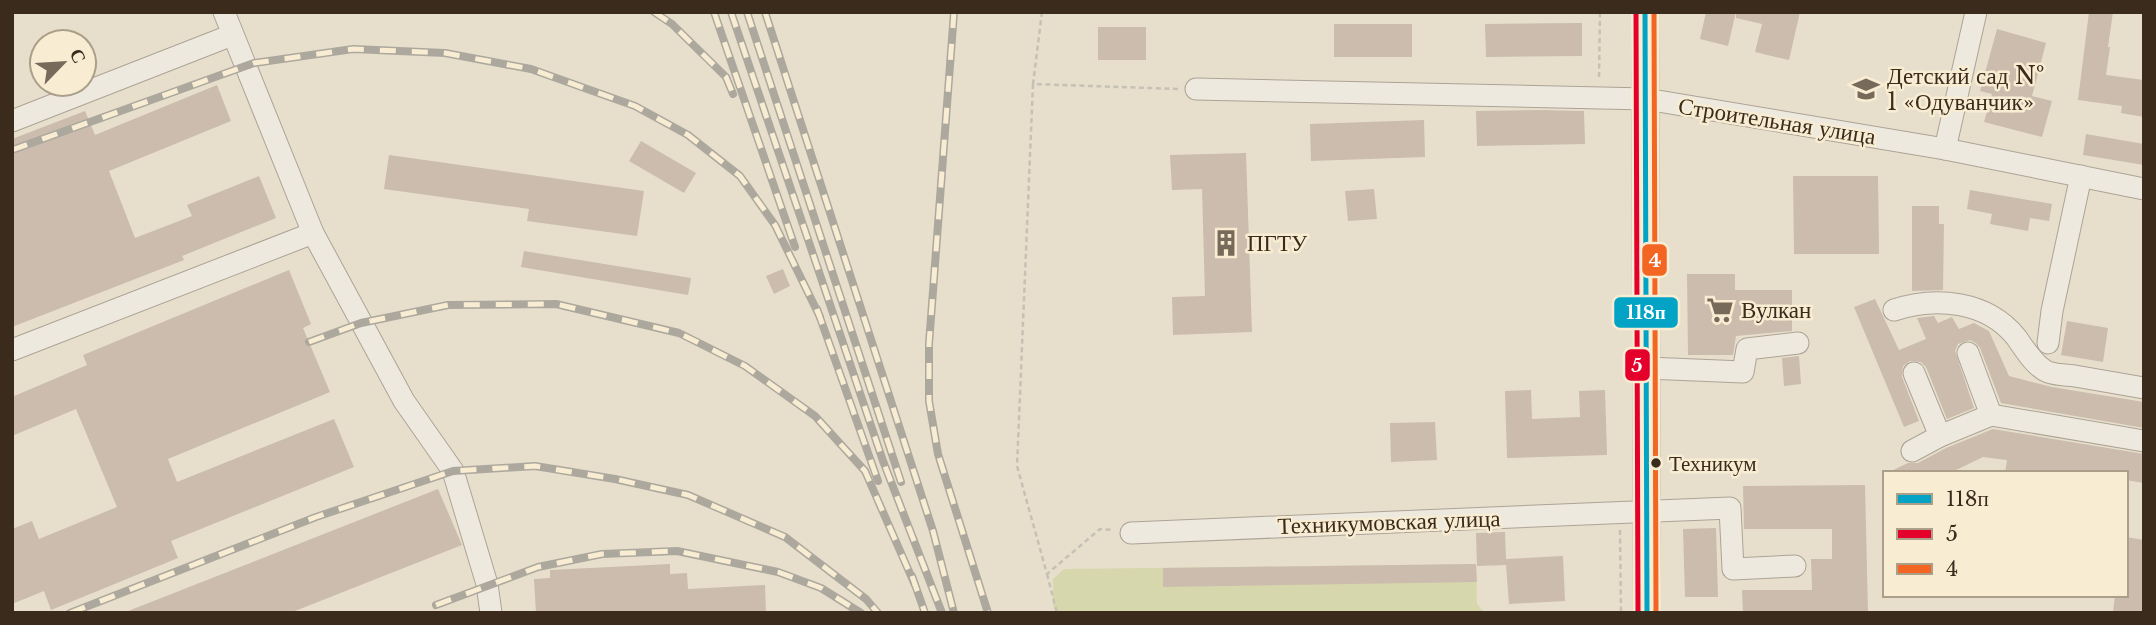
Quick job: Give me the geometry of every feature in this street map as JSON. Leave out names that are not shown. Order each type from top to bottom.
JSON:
[{"type":"main road","points":[[1645,12],[1647,613]]},
{"type":"street","points":[[224,12],[313,233],[404,401],[453,471],[487,584],[491,613]]},
{"type":"street","points":[[1945,149],[1976,12]]},
{"type":"street","points":[[12,121],[232,35]]},
{"type":"street","name":"Строительная улица","points":[[1196,89],[1646,99],[1945,149],[2144,189]]},
{"type":"street","points":[[2048,343],[2052,311],[2081,177]]},
{"type":"street","points":[[12,350],[313,233]]},
{"type":"street","points":[[1894,310],[1935,302],[1955,303],[1992,315],[2006,325],[2046,372],[2144,388]]},
{"type":"street","points":[[1647,368],[1742,372],[1747,349],[1798,343]]},
{"type":"street","points":[[1968,353],[1991,415]]},
{"type":"street","points":[[1914,373],[1940,436]]},
{"type":"street","points":[[1912,451],[1991,415],[2144,442]]},
{"type":"street","name":"Техникумовская улица","points":[[1134,533],[1730,508],[1733,569],[1795,566]]},
{"type":"path","points":[[1042,12],[1033,84],[1017,466],[1057,613]]},
{"type":"path","points":[[1599,77],[1600,12]]},
{"type":"path","points":[[1033,84],[1196,89]]},
{"type":"path","points":[[1620,512],[1621,613]]},
{"type":"path","points":[[1047,574],[1100,529],[1134,533]]},
{"type":"green space","points":[[1476,564],[1477,604],[1485,613],[1056,613],[1053,605],[1053,579],[1064,569]]},
{"type":"building","points":[[1706,12],[1736,12],[1728,46],[1700,39]]},
{"type":"building","points":[[1736,12],[1800,12],[1789,60],[1755,52],[1762,24],[1736,18]]},
{"type":"building","points":[[2089,12],[2113,12],[2106,75],[2144,80],[2144,117],[2121,113],[2122,106],[2078,100]]},
{"type":"building","points":[[1582,23],[1582,56],[1486,57],[1485,24]]},
{"type":"building","points":[[1334,24],[1412,24],[1412,57],[1334,57]]},
{"type":"building","points":[[1098,27],[1146,27],[1146,60],[1098,60]]},
{"type":"building","points":[[1997,29],[2046,43],[2032,96],[2052,101],[2042,137],[1984,122],[1992,94],[1980,91]]},
{"type":"building","points":[[217,85],[231,121],[109,171],[135,238],[192,216],[187,205],[259,176],[276,218],[182,256],[184,260],[12,327],[12,139],[85,111],[95,135]]},
{"type":"building","points":[[1476,111],[1584,111],[1585,144],[1477,146]]},
{"type":"building","points":[[1424,120],[1425,157],[1311,161],[1310,124]]},
{"type":"building","points":[[2086,134],[2144,144],[2144,165],[2083,155]]},
{"type":"building","points":[[641,141],[696,173],[684,193],[629,161]]},
{"type":"building","name":"ПГТУ","points":[[1246,153],[1252,332],[1173,335],[1172,297],[1205,296],[1202,189],[1172,190],[1170,155]]},
{"type":"building","points":[[389,155],[644,191],[637,236],[527,221],[529,209],[384,189]]},
{"type":"building","points":[[1793,176],[1878,176],[1879,254],[1794,254]]},
{"type":"building","points":[[1374,189],[1377,219],[1348,221],[1345,191]]},
{"type":"building","points":[[1970,190],[2052,204],[2049,221],[2030,218],[2028,231],[1990,224],[1992,214],[1967,209]]},
{"type":"building","points":[[1912,206],[1939,206],[1939,224],[1944,224],[1943,290],[1912,291]]},
{"type":"building","points":[[524,251],[691,278],[688,295],[521,267]]},
{"type":"building","points":[[783,269],[790,286],[774,294],[766,276]]},
{"type":"building","points":[[289,270],[311,324],[303,328],[330,392],[168,459],[177,482],[334,419],[354,467],[171,541],[178,558],[51,610],[44,591],[12,604],[12,529],[32,521],[39,539],[117,507],[76,409],[12,436],[12,397],[87,365],[83,355]]},
{"type":"building","points":[[1687,274],[1735,274],[1735,290],[1792,290],[1792,331],[1736,336],[1733,355],[1688,355]]},
{"type":"building","points":[[1875,299],[1899,350],[1926,339],[1917,318],[1934,316],[1938,323],[1952,317],[1959,329],[1974,323],[1989,331],[2009,376],[2052,387],[2144,402],[2144,428],[2001,403],[1980,348],[1970,340],[1958,344],[1955,351],[1974,408],[1947,419],[1926,367],[1921,362],[1910,361],[1903,366],[1902,377],[1919,421],[1904,427],[1854,307]]},
{"type":"building","points":[[2067,321],[2108,328],[2103,362],[2061,355]]},
{"type":"building","points":[[1799,356],[1801,384],[1784,386],[1782,358]]},
{"type":"building","points":[[1531,390],[1532,419],[1580,417],[1579,391],[1605,390],[1607,455],[1507,458],[1505,391]]},
{"type":"building","points":[[1435,422],[1437,460],[1391,462],[1390,423]]},
{"type":"building","points":[[1993,429],[2144,454],[2144,483],[2128,480],[2128,471],[2005,471],[2007,460],[1983,457],[1954,471],[1891,471],[1908,463],[1918,463],[1946,448]]},
{"type":"building","points":[[1865,485],[1868,613],[1743,613],[1742,590],[1812,590],[1811,559],[1832,559],[1832,529],[1744,529],[1743,486]]},
{"type":"building","points":[[438,489],[462,545],[290,613],[123,613]]},
{"type":"building","points":[[1716,528],[1718,597],[1685,597],[1683,529]]},
{"type":"building","points":[[1505,532],[1506,559],[1563,556],[1565,601],[1509,604],[1506,565],[1477,566],[1476,533]]},
{"type":"building","points":[[2128,537],[2144,540],[2144,613],[2113,613],[2115,597],[2128,597]]},
{"type":"building","points":[[670,564],[670,574],[687,573],[688,589],[765,585],[766,613],[536,613],[534,579],[550,578],[550,570]]},
{"type":"building","points":[[1476,564],[1477,582],[1163,587],[1163,568]]},
{"type":"railway","points":[[654,12],[672,24],[726,77],[733,94]]},
{"type":"railway","points":[[714,12],[795,247]]},
{"type":"railway","points":[[731,12],[883,461],[942,613]]},
{"type":"railway","points":[[747,12],[901,482]]},
{"type":"railway","points":[[765,12],[933,531],[954,613]]},
{"type":"railway","points":[[954,12],[929,344],[929,401],[938,454],[988,613]]},
{"type":"railway","points":[[12,150],[254,63],[353,49],[445,53],[531,69],[635,106],[688,135],[740,176],[775,225],[820,317]]},
{"type":"railway","points":[[309,342],[361,323],[448,305],[556,304],[679,333],[745,366],[815,416],[865,471],[915,585]]},
{"type":"railway","points":[[817,309],[878,481]]},
{"type":"railway","points":[[70,613],[316,517],[453,471],[535,466],[615,479],[688,495],[785,537],[866,599],[878,613]]},
{"type":"railway","points":[[436,605],[538,567],[602,554],[677,551],[778,572],[821,588],[861,613]]},
{"type":"railway","points":[[912,576],[925,613]]},
{"type":"transit line","name":"5","points":[[1636,12],[1638,613]]},
{"type":"transit line","name":"118п","points":[[1645,12],[1647,613]]},
{"type":"transit line","name":"4","points":[[1654,12],[1656,613]]},
{"type":"place","name":"Детский сад № 1 «Одуванчик»","points":[[1866,89]]},
{"type":"place","name":"ПГТУ","points":[[1226,243]]},
{"type":"place","name":"Вулкан","points":[[1720,310]]},
{"type":"place","name":"Техникум","points":[[1656,463]]}]
